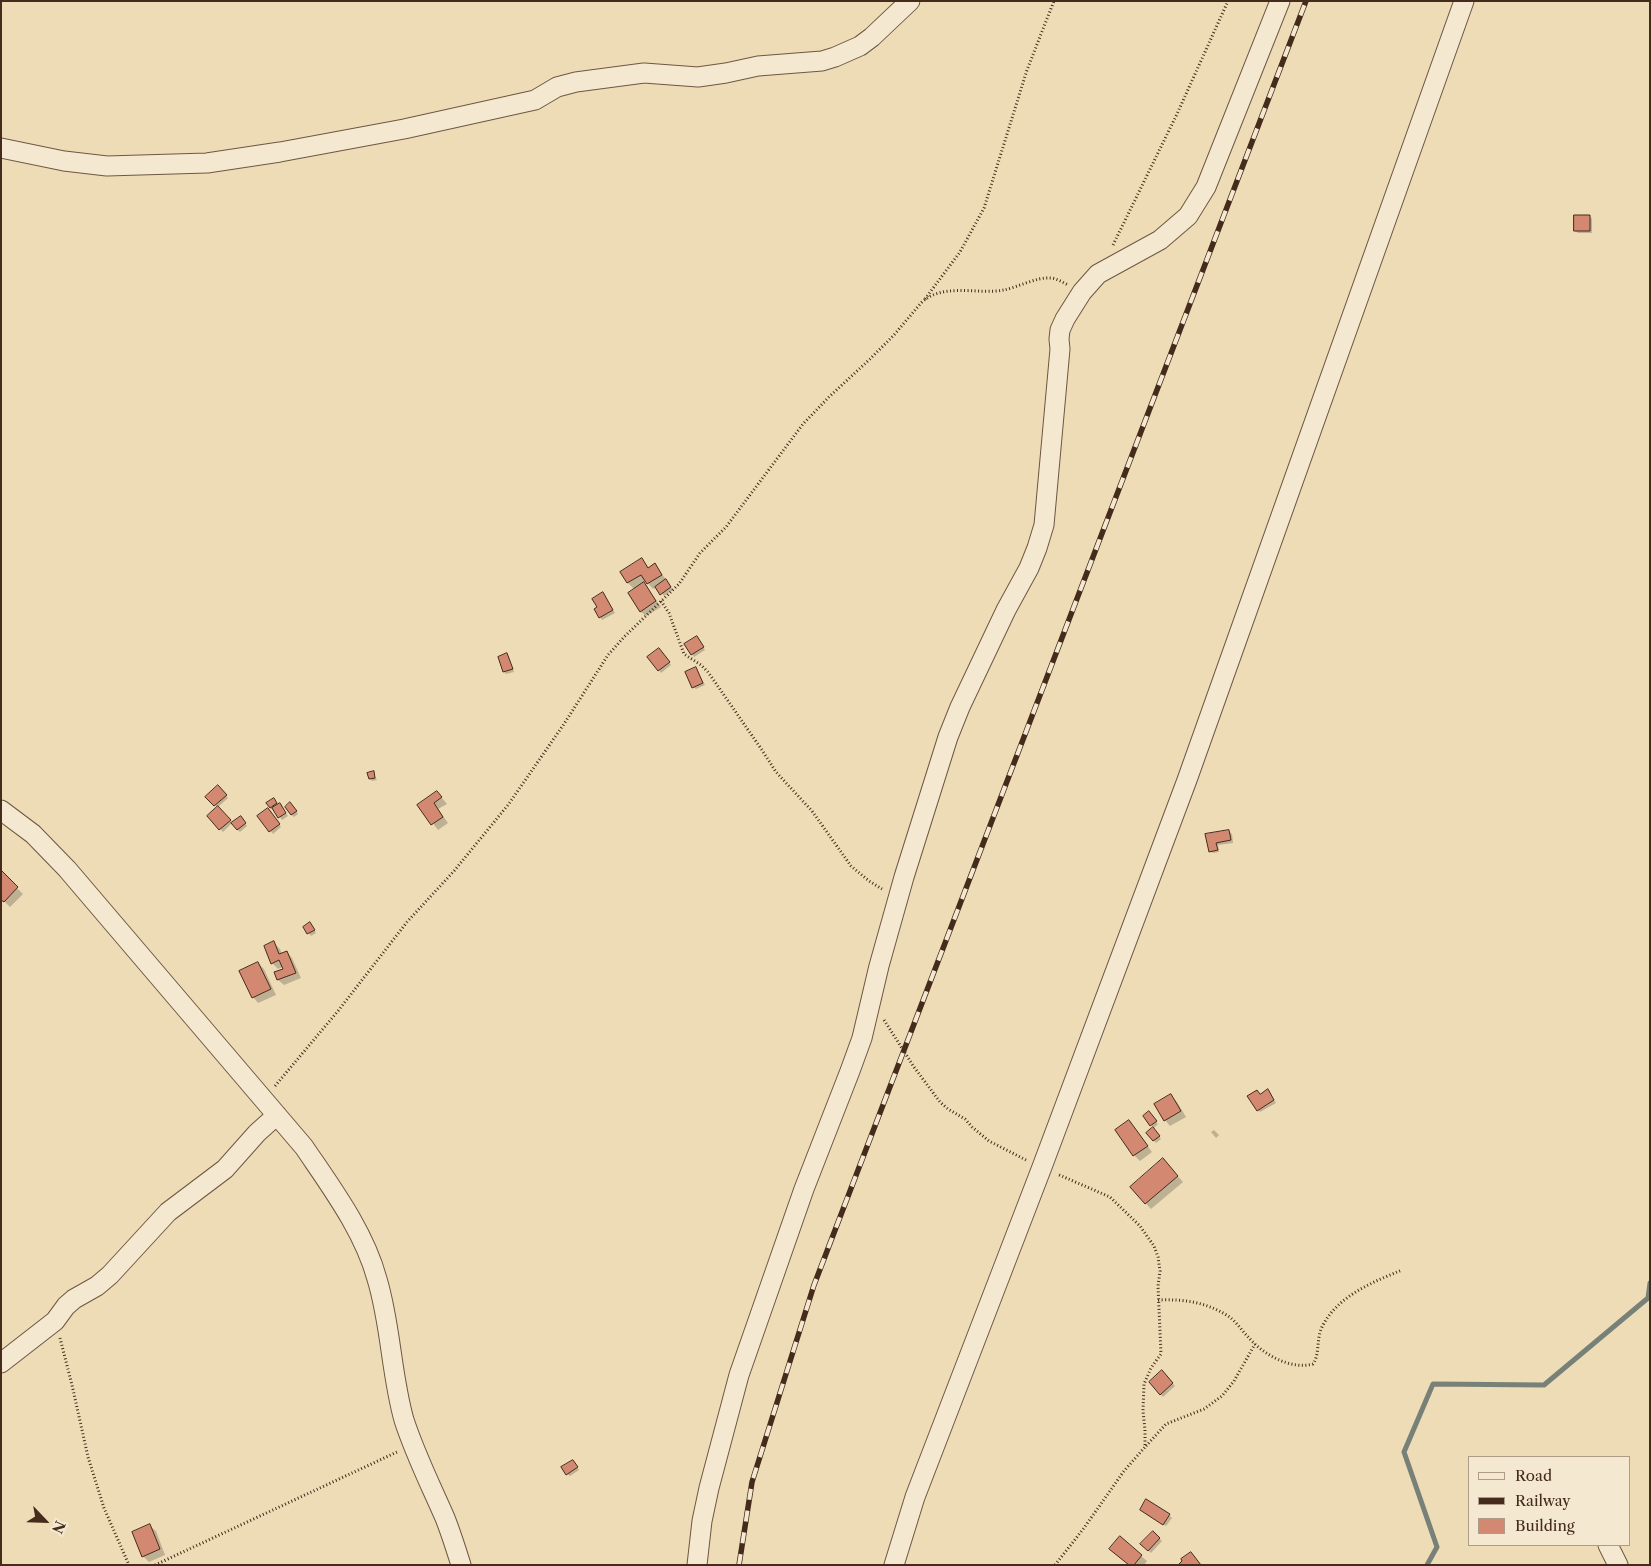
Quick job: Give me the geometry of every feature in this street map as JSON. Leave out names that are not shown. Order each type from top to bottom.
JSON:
[{"type":"street","points":[[1,148],[64,161],[107,166],[207,163],[280,152],[404,129],[535,100],[557,88],[576,82],[644,73],[698,77],[758,66],[822,61],[860,46],[910,1]]},
{"type":"street","points":[[697,1565],[708,1488],[739,1375],[804,1189],[862,1038],[900,895],[948,737],[960,707],[1006,610],[1029,568],[1044,525],[1060,349],[1060,330],[1082,292],[1098,274],[1160,240],[1188,216],[1206,187],[1280,1]]},
{"type":"street","points":[[894,1565],[915,1497],[1042,1167],[1186,780],[1464,1]]},
{"type":"street","points":[[1,810],[33,834],[67,869],[304,1147],[327,1182],[353,1225],[377,1278],[389,1330],[398,1394],[414,1446],[446,1521],[461,1565]]},
{"type":"street","points":[[1,1364],[56,1321],[66,1306],[74,1299],[97,1286],[110,1275],[178,1203],[212,1180],[233,1161],[256,1133],[277,1115]]},
{"type":"street","points":[[1608,1546],[1618,1565]]},
{"type":"path","points":[[263,1100],[338,1010],[407,922],[454,871],[508,805],[564,724],[608,655],[679,584],[700,553],[726,527],[803,424],[894,335],[925,299],[960,252],[984,208],[1026,70],[1054,1]]},
{"type":"path","points":[[1111,247],[1177,114],[1228,1]]},
{"type":"path","points":[[925,299],[950,291],[997,291],[1048,278],[1058,280],[1082,292]]},
{"type":"path","points":[[661,601],[673,621],[684,654],[708,672],[776,772],[812,811],[851,866],[869,881],[883,889],[900,895]]},
{"type":"path","points":[[871,1000],[903,1051],[940,1102],[965,1119],[989,1141],[1110,1198],[1140,1226],[1154,1246],[1158,1256],[1160,1271],[1158,1300],[1160,1354],[1144,1384],[1145,1447]]},
{"type":"path","points":[[1158,1300],[1191,1300],[1212,1307],[1230,1317],[1269,1356],[1290,1364],[1302,1366],[1314,1364],[1318,1339],[1329,1316],[1345,1300],[1373,1282],[1402,1270]]},
{"type":"path","points":[[56,1321],[88,1457],[104,1508],[129,1565]]},
{"type":"path","points":[[1055,1565],[1124,1471],[1145,1447],[1166,1424],[1204,1409],[1222,1396],[1234,1381],[1255,1344]]},
{"type":"path","points":[[155,1565],[372,1463],[414,1446]]},
{"type":"building","points":[[1574,215],[1590,215],[1590,231],[1574,231]]},
{"type":"building","points":[[642,558],[648,568],[655,563],[662,575],[647,584],[641,575],[627,583],[620,572]]},
{"type":"building","points":[[666,579],[671,587],[660,595],[655,587]]},
{"type":"building","points":[[644,582],[656,601],[640,612],[628,593]]},
{"type":"building","points":[[603,592],[613,610],[599,618],[594,609],[597,607],[592,599]]},
{"type":"building","points":[[697,636],[704,647],[691,655],[684,644]]},
{"type":"building","points":[[659,648],[670,662],[658,671],[647,657]]},
{"type":"building","points":[[507,653],[513,669],[503,672],[498,657]]},
{"type":"building","points":[[696,667],[703,683],[692,688],[685,672]]},
{"type":"building","points":[[374,771],[375,778],[369,779],[367,773]]},
{"type":"building","points":[[218,785],[227,795],[214,806],[205,797]]},
{"type":"building","points":[[437,791],[442,797],[434,803],[443,817],[431,825],[417,805]]},
{"type":"building","points":[[274,798],[277,803],[270,808],[266,803]]},
{"type":"building","points":[[290,802],[297,811],[291,815],[285,807]]},
{"type":"building","points":[[280,803],[286,813],[278,818],[272,808]]},
{"type":"building","points":[[218,806],[231,820],[219,830],[207,816]]},
{"type":"building","points":[[268,808],[280,824],[269,832],[257,816]]},
{"type":"building","points":[[241,816],[246,823],[237,830],[231,823]]},
{"type":"building","points":[[1229,830],[1231,840],[1216,843],[1218,850],[1209,852],[1205,834]]},
{"type":"building","points":[[1,870],[18,887],[4,902],[1,900]]},
{"type":"building","points":[[310,922],[315,930],[307,934],[303,927]]},
{"type":"building","points":[[274,941],[279,954],[287,951],[296,973],[277,980],[274,972],[283,969],[279,960],[271,964],[264,946]]},
{"type":"building","points":[[258,962],[271,989],[252,998],[239,971]]},
{"type":"building","points":[[1268,1089],[1274,1100],[1257,1111],[1247,1096],[1257,1090],[1260,1094]]},
{"type":"building","points":[[1171,1094],[1181,1111],[1164,1121],[1154,1104]]},
{"type":"building","points":[[1149,1111],[1157,1121],[1150,1126],[1143,1116]]},
{"type":"building","points":[[1129,1120],[1148,1146],[1133,1156],[1115,1130]]},
{"type":"building","points":[[1153,1127],[1160,1136],[1153,1141],[1146,1133]]},
{"type":"building","points":[[1163,1158],[1178,1176],[1145,1204],[1130,1187]]},
{"type":"building","points":[[1162,1370],[1173,1383],[1160,1395],[1149,1382]]},
{"type":"building","points":[[573,1460],[578,1467],[566,1475],[561,1467]]},
{"type":"building","points":[[1146,1499],[1170,1514],[1163,1525],[1140,1510]]},
{"type":"building","points":[[150,1524],[160,1549],[142,1557],[132,1532]]},
{"type":"building","points":[[1153,1531],[1160,1538],[1148,1551],[1140,1544]]},
{"type":"building","points":[[1120,1536],[1142,1555],[1134,1565],[1129,1565],[1109,1549]]},
{"type":"building","points":[[1191,1552],[1201,1565],[1178,1565],[1182,1561],[1181,1559]]},
{"type":"waterway","points":[[1427,1565],[1437,1547],[1404,1452],[1433,1384],[1544,1385],[1648,1298],[1650,1283]]},
{"type":"railway","points":[[739,1565],[752,1482],[814,1285],[1306,1]]}]
